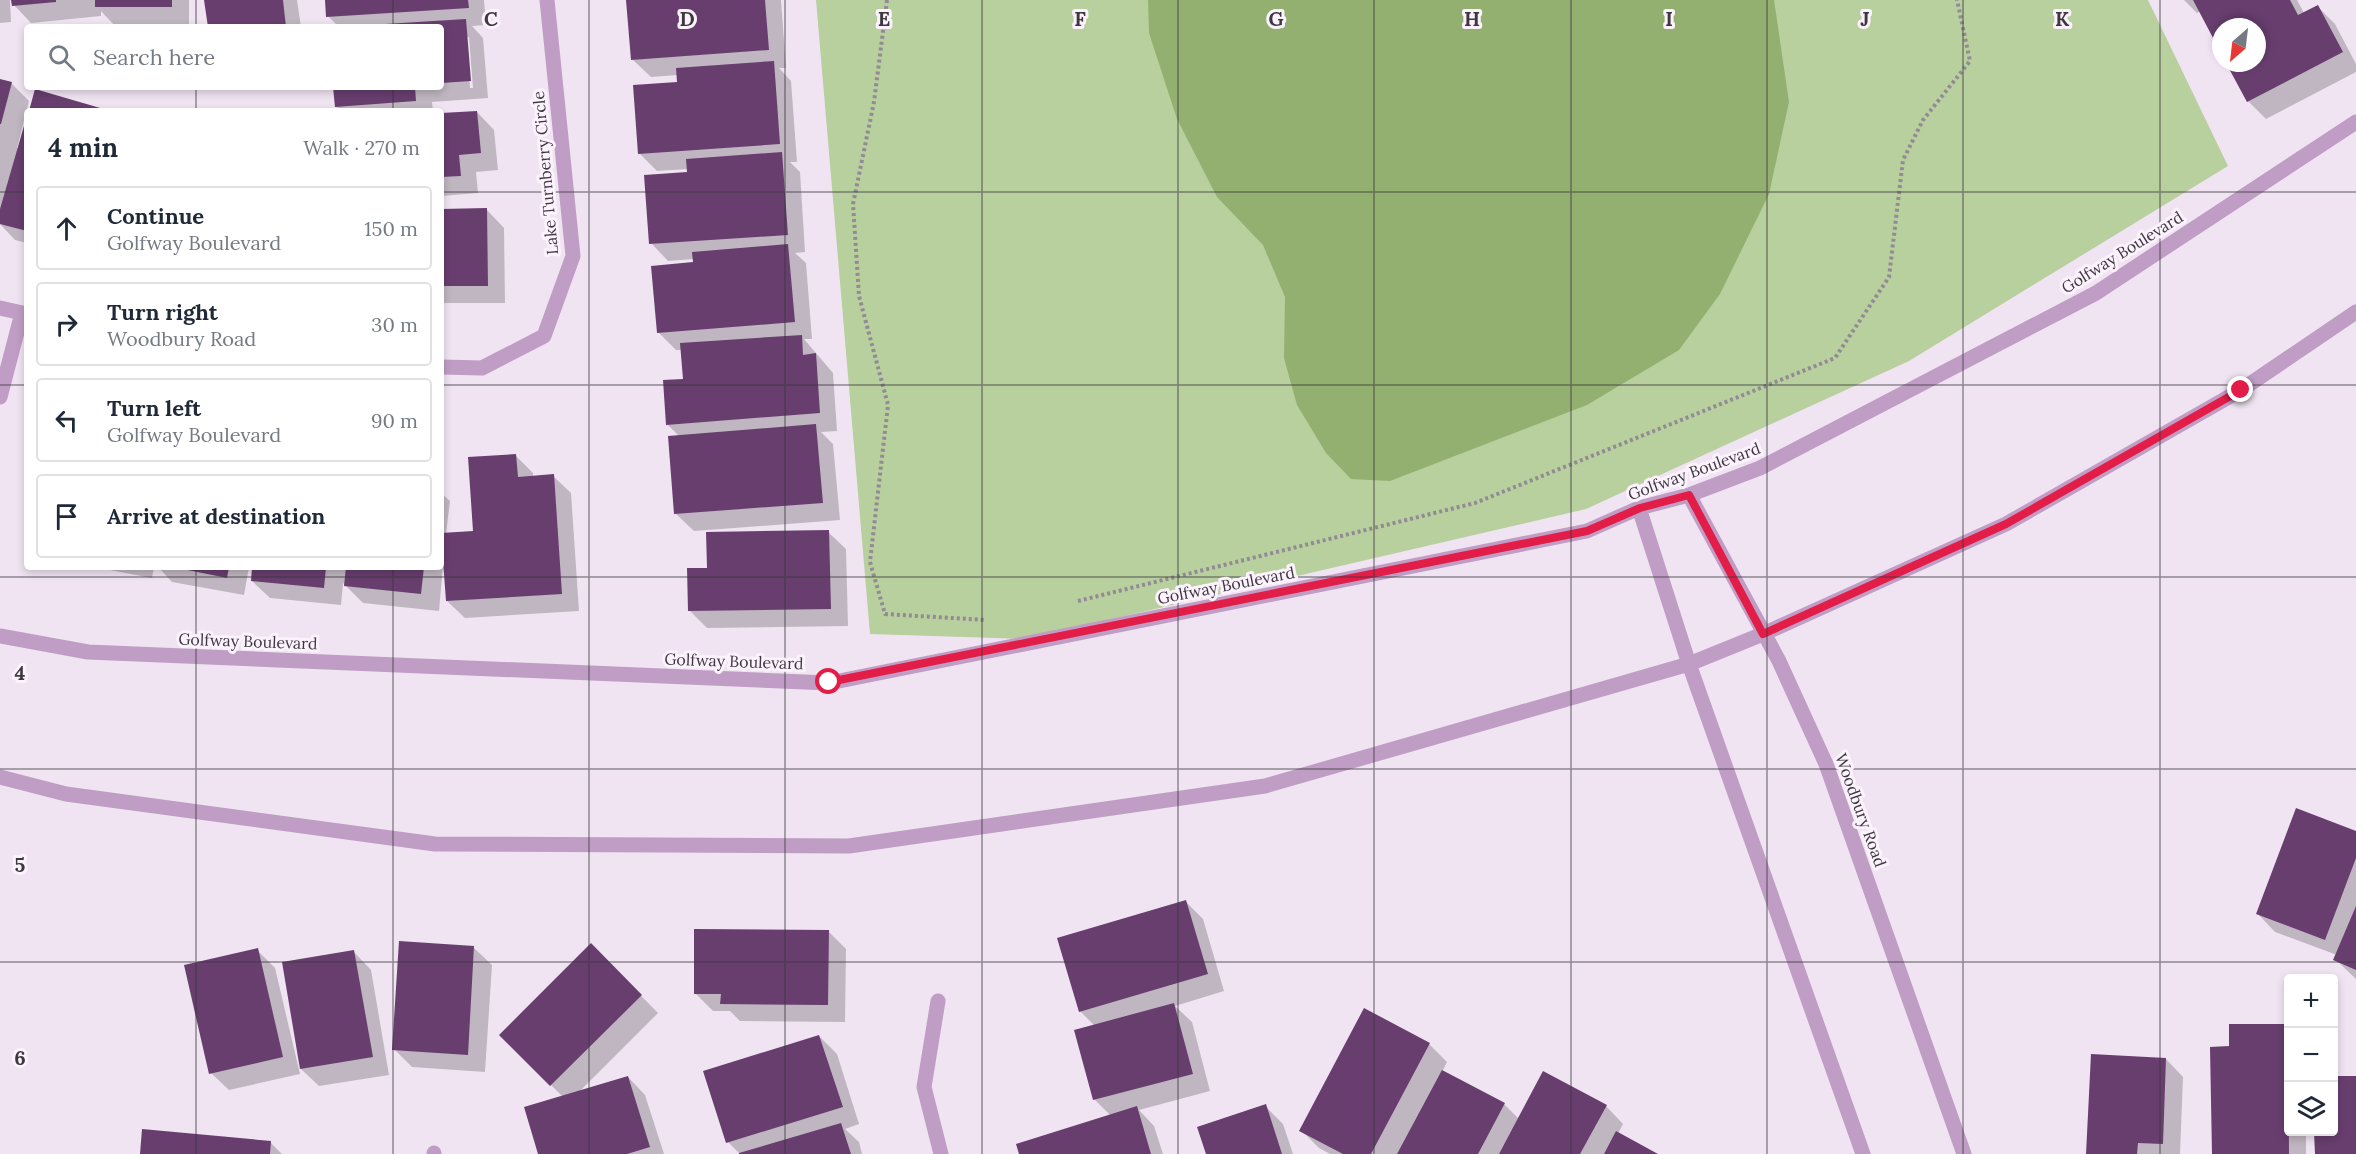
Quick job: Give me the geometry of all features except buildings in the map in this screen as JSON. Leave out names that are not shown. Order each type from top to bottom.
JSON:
[{"type":"street","name":"Lake Turnberry Circle","points":[[444,367],[482,368],[544,336],[573,256],[548,0]]},
{"type":"street","name":"Golfway Boulevard","points":[[0,636],[88,652],[829,682],[1587,531],[1640,508],[1689,495],[1760,468],[2096,293],[2356,122]]},
{"type":"street","points":[[0,308],[24,313],[0,397]]},
{"type":"street","points":[[0,777],[66,794],[435,844],[849,846],[1265,786],[1689,664],[1763,634],[2006,524],[2241,390],[2356,312]]},
{"type":"street","name":"Woodbury Road","points":[[1689,495],[1779,661],[1826,764],[1964,1154]]},
{"type":"street","points":[[1640,508],[1689,664],[1863,1154]]},
{"type":"street","points":[[938,1000],[924,1087],[941,1154]]},
{"type":"path","points":[[887,0],[874,102],[853,204],[859,296],[888,405],[870,562],[885,614],[994,621]]},
{"type":"path","points":[[1075,602],[1475,503],[1835,358],[1889,277],[1904,160],[1923,120],[1970,61],[1957,0]]},
{"type":"shaded area","points":[[816,0],[2148,0],[2228,166],[1909,361],[1586,509],[1026,639],[870,634]]},
{"type":"shaded area","points":[[1148,0],[1774,0],[1789,102],[1769,194],[1720,294],[1679,350],[1587,405],[1390,481],[1351,479],[1326,453],[1297,405],[1284,358],[1285,297],[1263,245],[1217,197],[1177,119],[1149,33]]},
{"type":"route","points":[[829,682],[1587,531],[1640,508],[1689,495],[1763,634],[2006,524],[2241,390]]}]
